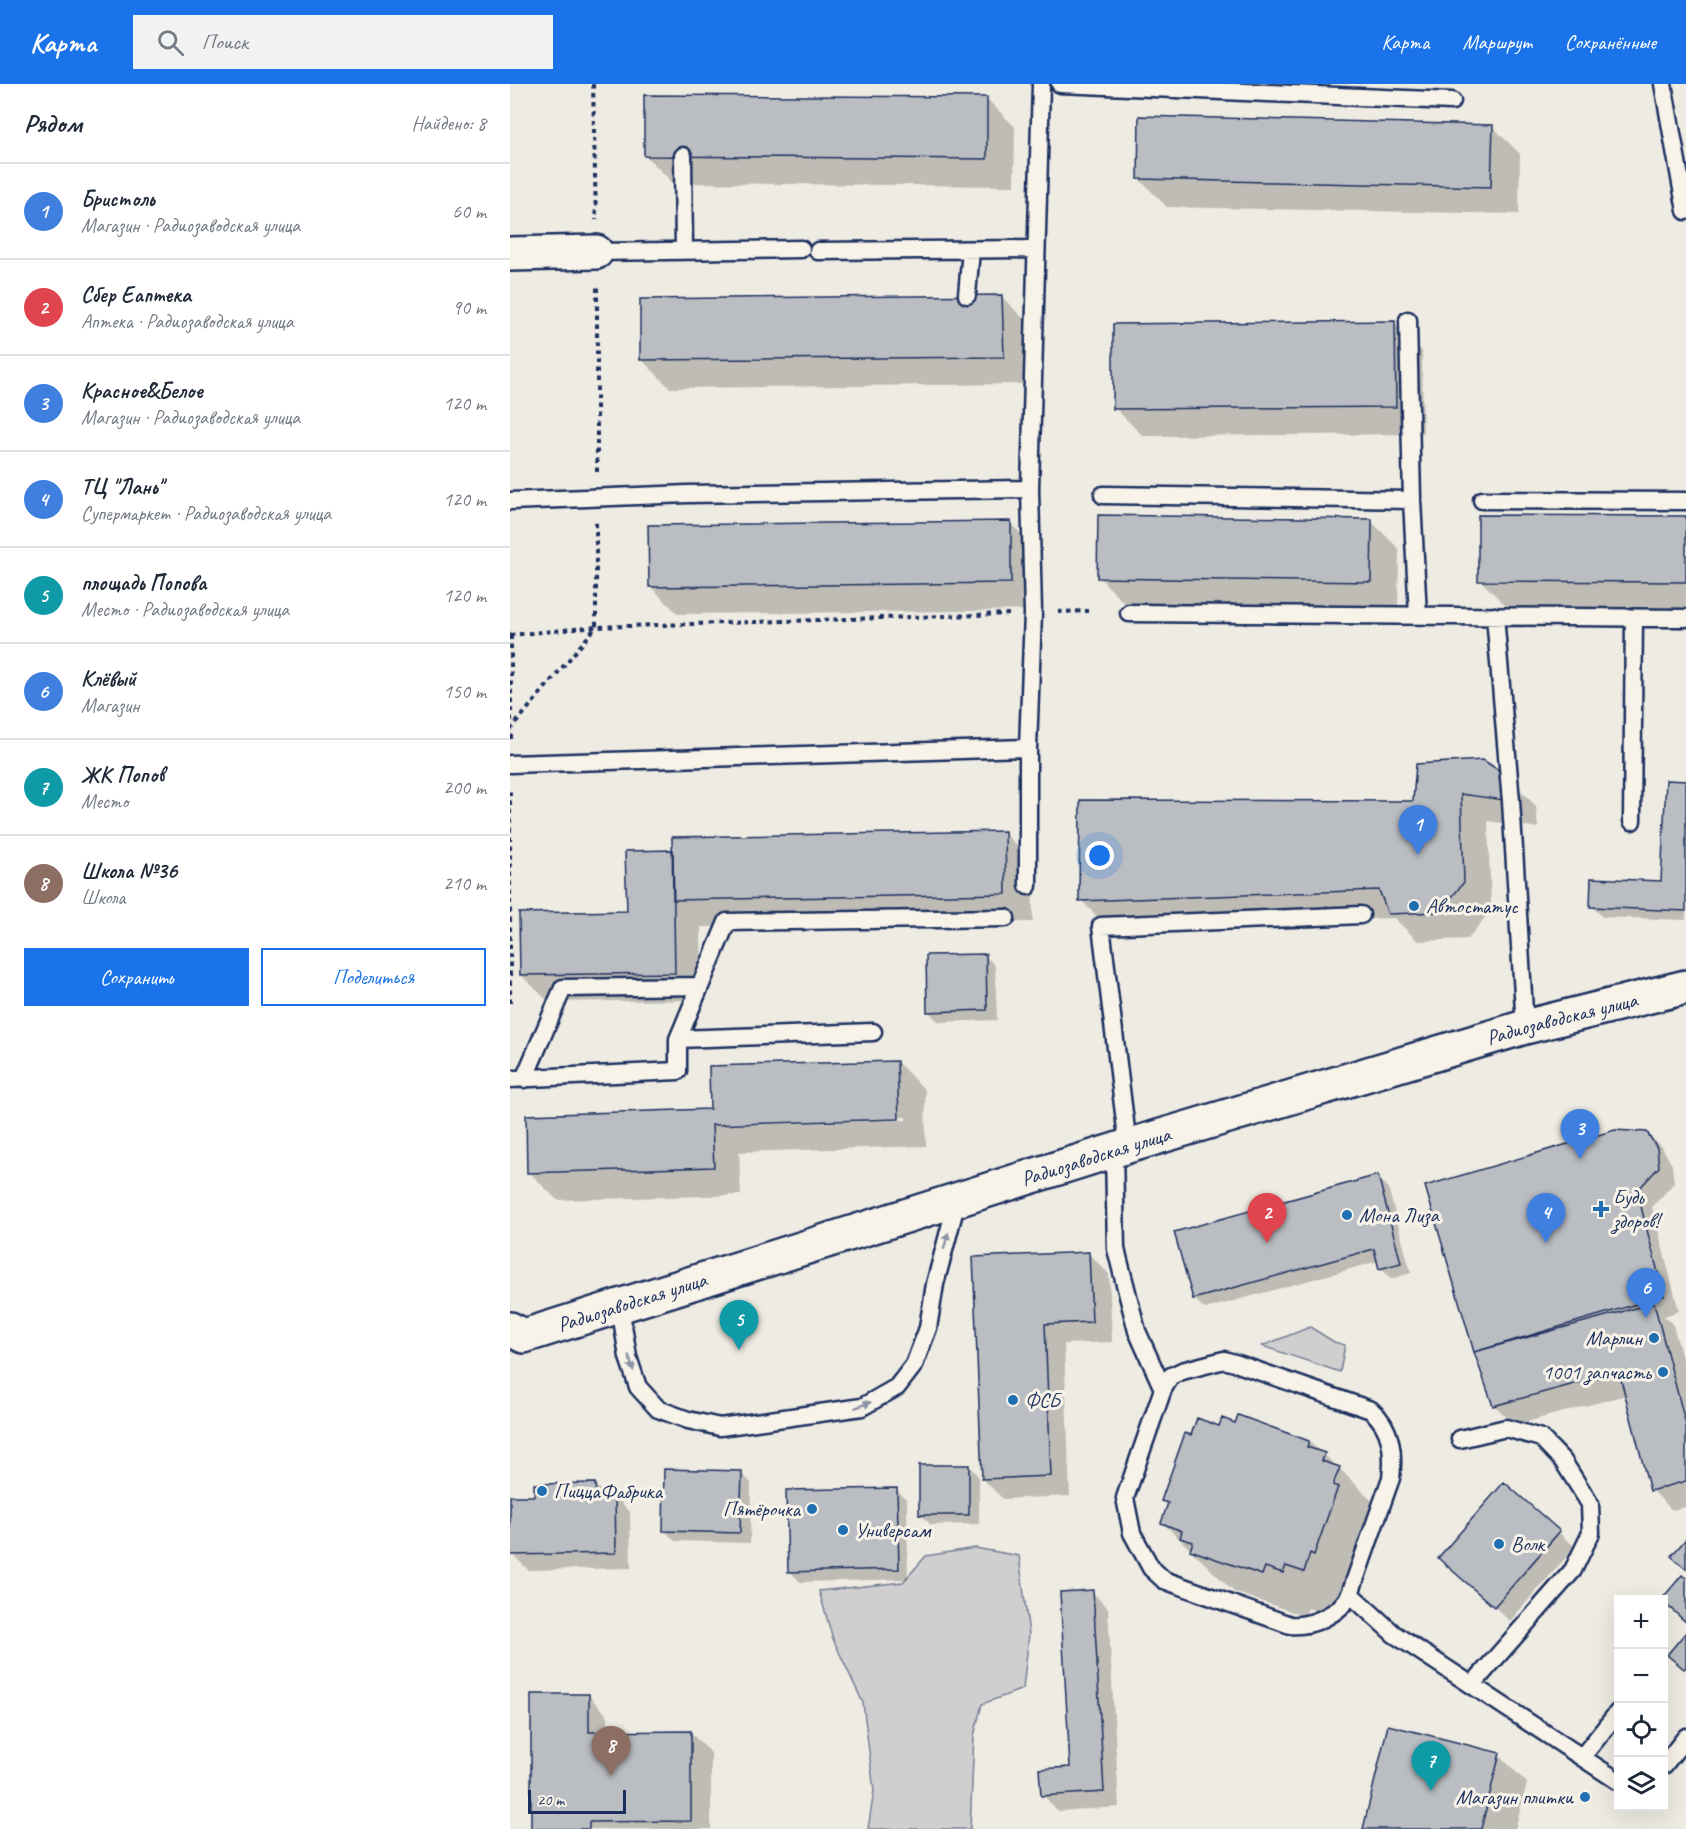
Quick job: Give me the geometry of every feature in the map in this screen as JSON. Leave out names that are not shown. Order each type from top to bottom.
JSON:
[{"type":"street","points":[[510,254],[596,252]]},
{"type":"street","name":"Радиозаводская улица","points":[[510,1329],[524,1336],[1121,1148],[1525,1027],[1686,987]]},
{"type":"lane","points":[[1028,886],[1028,748],[1033,613],[1030,489],[1041,84]]},
{"type":"lane","points":[[1060,84],[1452,101]]},
{"type":"lane","points":[[1663,84],[1686,211]]},
{"type":"lane","points":[[683,156],[684,251]]},
{"type":"lane","points":[[596,252],[801,249]]},
{"type":"lane","points":[[818,251],[1036,249]]},
{"type":"lane","points":[[967,296],[971,250]]},
{"type":"lane","points":[[1408,320],[1412,500],[1418,615]]},
{"type":"lane","points":[[510,501],[597,496],[1030,489]]},
{"type":"lane","points":[[1103,495],[1412,500]]},
{"type":"lane","points":[[1482,500],[1686,501]]},
{"type":"lane","points":[[1129,612],[1686,618]]},
{"type":"lane","points":[[1495,616],[1511,801],[1525,1027]]},
{"type":"lane","points":[[1632,821],[1634,618]]},
{"type":"lane","points":[[510,764],[1028,748]]},
{"type":"lane","points":[[1163,1389],[1137,1331],[1116,1249],[1121,1148],[1101,926],[1361,915]]},
{"type":"lane","points":[[700,986],[563,988],[517,1079],[678,1071],[678,1039],[727,922],[1006,918]]},
{"type":"lane","points":[[678,1039],[873,1032]]},
{"type":"lane","points":[[620,1306],[628,1357],[638,1387],[658,1409],[688,1420],[720,1427],[862,1407],[897,1387],[914,1365],[928,1328],[935,1284],[957,1201]]},
{"type":"lane","points":[[1224,1360],[1371,1410],[1384,1424],[1392,1445],[1392,1469],[1350,1594],[1346,1603],[1336,1611],[1311,1624],[1296,1625],[1164,1580],[1151,1568],[1132,1533],[1125,1498],[1163,1389],[1171,1376],[1224,1360]]},
{"type":"lane","points":[[1460,1439],[1506,1428],[1541,1438],[1563,1461],[1590,1504],[1592,1533],[1573,1570],[1472,1685]]},
{"type":"lane","points":[[1350,1594],[1394,1634],[1614,1777]]},
{"type":"lane","points":[[1582,1757],[1614,1717]]},
{"type":"lane","points":[[1668,1760],[1686,1737]]},
{"type":"path","points":[[510,730],[596,627],[596,252],[593,84]]},
{"type":"path","points":[[511,742],[510,635],[596,627],[1033,613]]},
{"type":"path","points":[[510,777],[510,1003]]},
{"type":"shaded area","points":[[1310,1327],[1334,1342],[1345,1345],[1340,1372],[1262,1346]]},
{"type":"shaded area","points":[[975,1548],[1019,1556],[1029,1634],[1023,1689],[982,1704],[974,1736],[970,1829],[868,1829],[874,1791],[863,1703],[833,1639],[819,1591],[903,1582],[926,1556]]},
{"type":"building","points":[[644,95],[987,97],[987,159],[644,156]]},
{"type":"building","points":[[1139,116],[1493,125],[1491,187],[1138,179]]},
{"type":"building","points":[[1002,295],[1004,357],[640,360],[640,299]]},
{"type":"building","points":[[1395,321],[1396,407],[1113,409],[1113,324]]},
{"type":"building","points":[[1098,515],[1372,519],[1371,582],[1097,578]]},
{"type":"building","points":[[1478,515],[1686,516],[1686,582],[1478,581]]},
{"type":"building","points":[[1011,521],[1011,583],[649,587],[648,525]]},
{"type":"building","points":[[1483,760],[1509,777],[1511,801],[1461,794],[1464,882],[1440,912],[1388,914],[1379,890],[1079,901],[1080,800],[1413,801],[1416,764]]},
{"type":"building","points":[[1666,780],[1686,781],[1686,911],[1590,907],[1591,878],[1661,881]]},
{"type":"building","points":[[1005,831],[1006,894],[673,900],[672,837]]},
{"type":"building","points":[[673,850],[675,973],[520,975],[519,913],[627,911],[625,851]]},
{"type":"building","points":[[986,954],[987,1010],[927,1012],[926,955]]},
{"type":"building","points":[[897,1061],[899,1119],[712,1125],[714,1167],[527,1173],[526,1115],[710,1109],[709,1066]]},
{"type":"building","points":[[1615,1130],[1647,1132],[1657,1148],[1659,1167],[1637,1191],[1664,1296],[1474,1352],[1425,1186]]},
{"type":"building","points":[[1378,1175],[1401,1263],[1379,1269],[1374,1249],[1193,1299],[1174,1232]]},
{"type":"building","name":"ФСБ","points":[[1089,1252],[1092,1322],[1045,1324],[1051,1476],[982,1479],[973,1257]]},
{"type":"building","points":[[1654,1303],[1686,1425],[1686,1481],[1650,1491],[1619,1372],[1493,1406],[1474,1352]]},
{"type":"building","points":[[1238,1415],[1309,1441],[1307,1447],[1325,1453],[1322,1461],[1340,1467],[1333,1485],[1338,1487],[1314,1555],[1310,1553],[1304,1572],[1286,1566],[1283,1573],[1265,1567],[1262,1575],[1190,1550],[1193,1542],[1180,1538],[1182,1531],[1161,1523],[1168,1503],[1161,1501],[1185,1433],[1191,1435],[1197,1418],[1219,1426],[1222,1418],[1235,1423]]},
{"type":"building","points":[[919,1465],[969,1465],[969,1515],[919,1515]]},
{"type":"building","points":[[664,1469],[742,1471],[740,1533],[663,1531]]},
{"type":"building","name":"Волк","points":[[1504,1482],[1560,1531],[1494,1607],[1438,1558]]},
{"type":"building","points":[[595,1483],[596,1495],[615,1494],[616,1553],[510,1555],[510,1496],[534,1496],[534,1484]]},
{"type":"building","name":"Универсам","points":[[897,1488],[899,1569],[788,1572],[786,1490]]},
{"type":"building","points":[[1686,1539],[1686,1569],[1671,1556]]},
{"type":"building","points":[[1682,1575],[1686,1578],[1686,1622],[1668,1606],[1668,1595],[1665,1595]]},
{"type":"building","points":[[1093,1590],[1104,1792],[1041,1796],[1039,1769],[1070,1767],[1060,1592]]},
{"type":"building","points":[[1686,1632],[1686,1667],[1684,1669],[1668,1654]]},
{"type":"building","points":[[531,1694],[589,1694],[589,1732],[691,1731],[691,1821],[589,1822],[589,1829],[531,1829]]},
{"type":"building","points":[[1388,1725],[1500,1753],[1481,1829],[1363,1829]]},
{"type":"place","name":"Бристоль","points":[[1418,855]]},
{"type":"place","name":"Автостатус","points":[[1414,906]]},
{"type":"place","name":"Красное&Белое","points":[[1580,1159]]},
{"type":"place","name":"Будь здоров!","points":[[1601,1209]]},
{"type":"place","name":"Мона Лиза","points":[[1347,1215]]},
{"type":"place","name":"Сбер Еаптека","points":[[1267,1243]]},
{"type":"place","name":"ТЦ \"Лань\"","points":[[1546,1243]]},
{"type":"place","name":"Клёвый","points":[[1646,1318]]},
{"type":"place","name":"Марлин","points":[[1654,1338]]},
{"type":"place","name":"площадь Попова","points":[[739,1350]]},
{"type":"place","name":"1001 запчасть","points":[[1663,1372]]},
{"type":"place","name":"ФСБ","points":[[1013,1400]]},
{"type":"place","name":"ПиццаФабрика","points":[[542,1491]]},
{"type":"place","name":"Пятёрочка","points":[[812,1509]]},
{"type":"place","name":"Универсам","points":[[843,1530]]},
{"type":"place","name":"Волк","points":[[1499,1544]]},
{"type":"place","name":"Школа №36","points":[[611,1776]]},
{"type":"place","name":"ЖК Попов","points":[[1431,1791]]},
{"type":"place","name":"Магазин плитки","points":[[1585,1797]]}]
